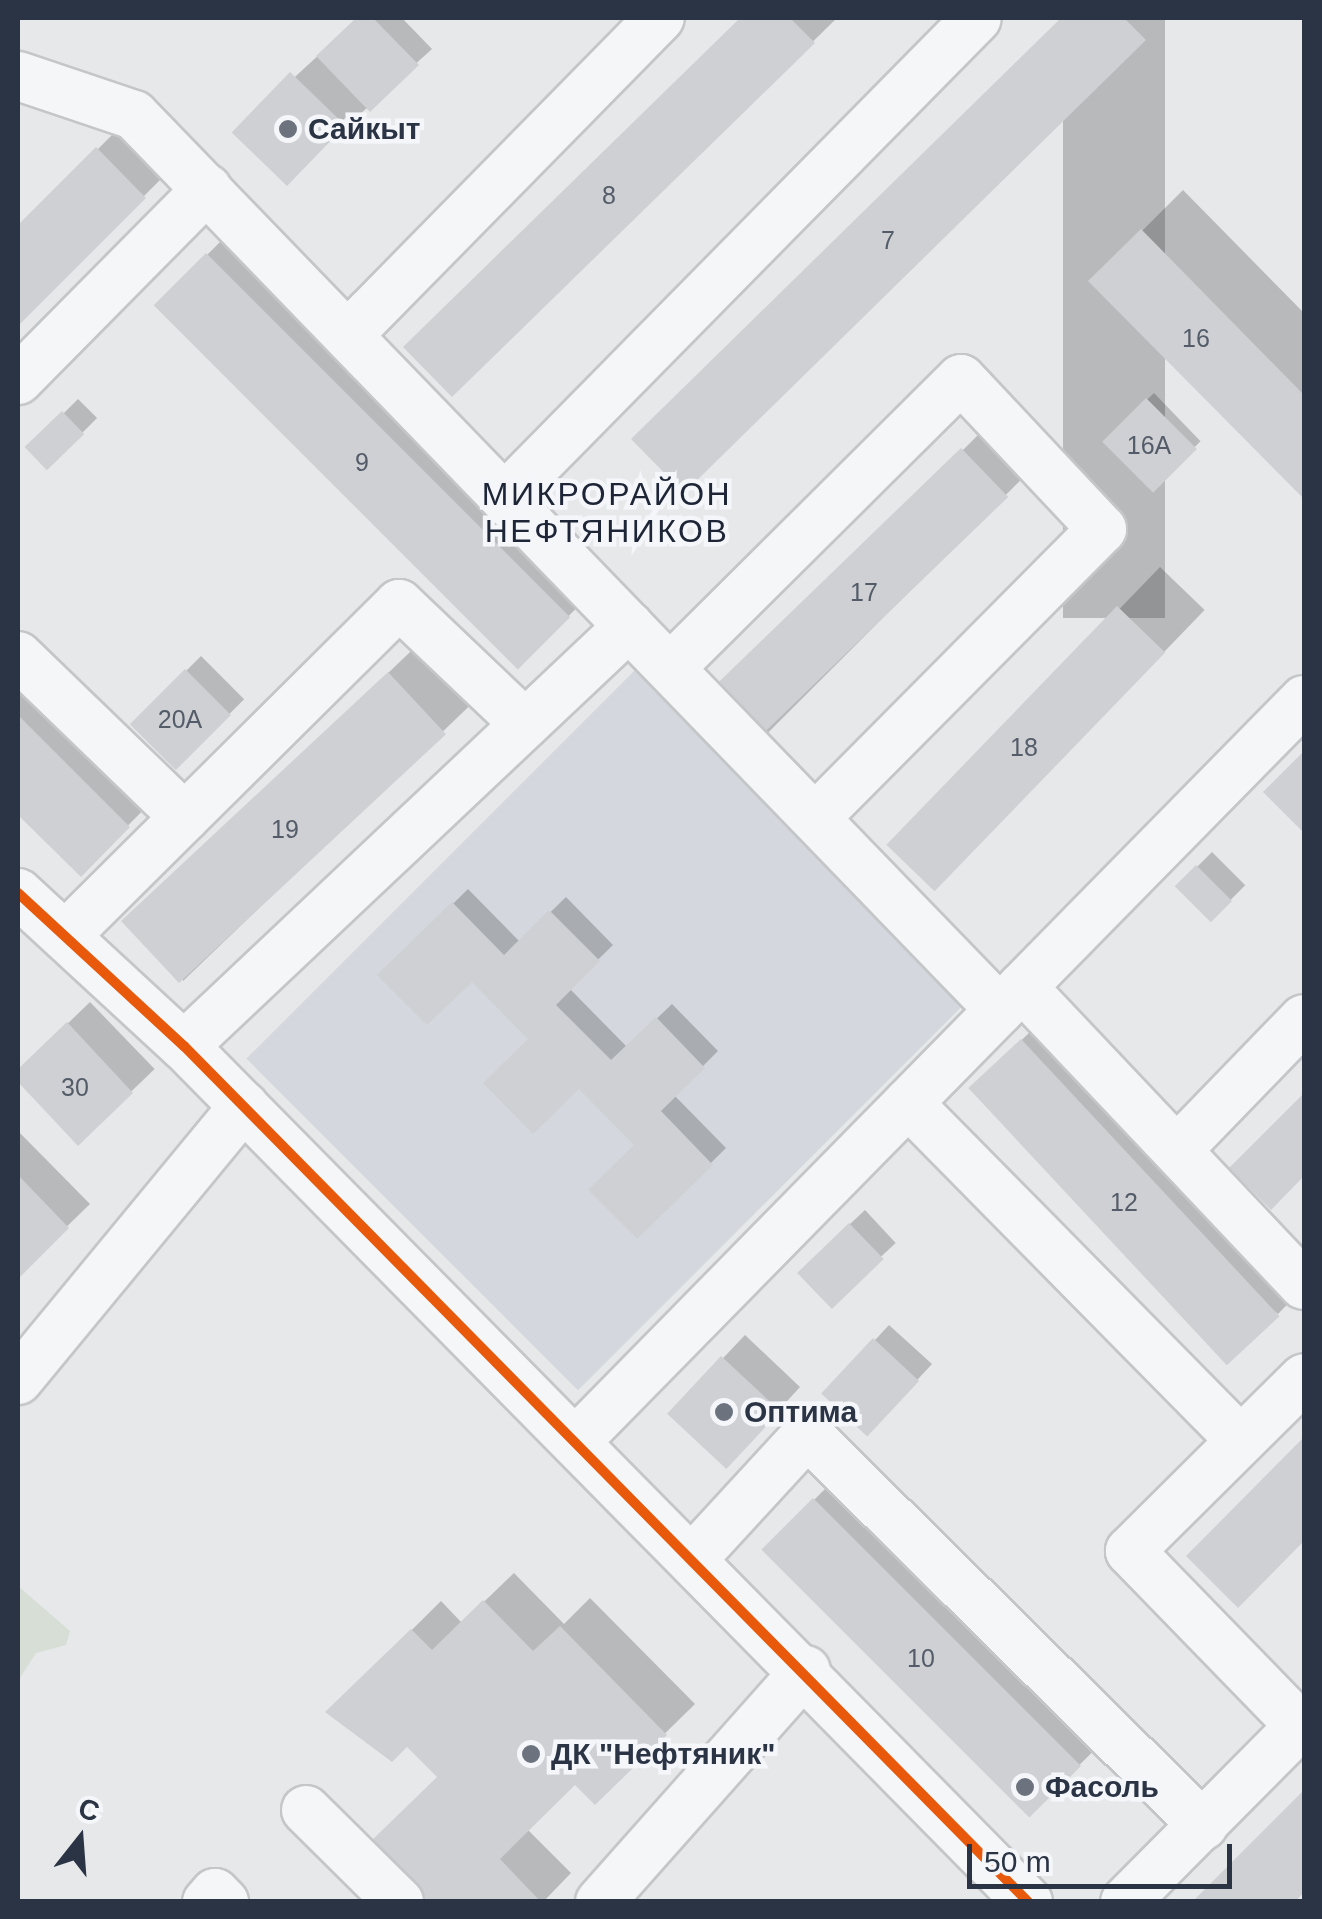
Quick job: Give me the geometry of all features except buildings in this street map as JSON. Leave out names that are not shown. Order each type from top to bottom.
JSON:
[{"type":"street","points":[[348,335],[660,18]]},
{"type":"street","points":[[505,497],[972,19]]},
{"type":"street","points":[[18,76],[134,114],[815,818],[1177,1150],[1304,1285]]},
{"type":"street","points":[[18,380],[206,189]]},
{"type":"street","points":[[670,668],[960,379],[1102,529],[815,818]]},
{"type":"street","points":[[65,936],[400,604],[525,724]]},
{"type":"street","points":[[184,1046],[629,626]]},
{"type":"street","points":[[18,656],[185,818]]},
{"type":"street","points":[[578,1439],[1304,700]]},
{"type":"street","points":[[18,892],[184,1046],[578,1439],[1028,1902]]},
{"type":"street","points":[[1177,1150],[1304,1019]]},
{"type":"street","points":[[908,1103],[1241,1441]]},
{"type":"street","points":[[28,1347],[244,1106]]},
{"type":"street","points":[[1125,1902],[1302,1724],[1130,1551],[1304,1378]]},
{"type":"street","points":[[694,1556],[807,1434],[1203,1825]]},
{"type":"street","points":[[600,1902],[806,1670]]},
{"type":"street","points":[[306,1810],[400,1902]]},
{"type":"street","points":[[206,1902],[215,1893],[224,1902]]},
{"type":"shaded area","points":[[636,669],[968,1001],[578,1390],[246,1059]]},
{"type":"shaded area","points":[[18,1586],[70,1631],[66,1645],[36,1653],[18,1681]]},
{"type":"cycle path","points":[[18,893],[184,1046],[1028,1902]]},
{"type":"place","name":"Сайкыт","points":[[288,129]]},
{"type":"place","name":"Оптима","points":[[724,1412]]},
{"type":"place","name":"ДК \"Нефтяник\"","points":[[531,1754]]},
{"type":"place","name":"Фасоль","points":[[1025,1787]]},
{"type":"district","name":"МИКРОРАЙОН НЕФТЯНИКОВ","points":[[607,514]]}]
